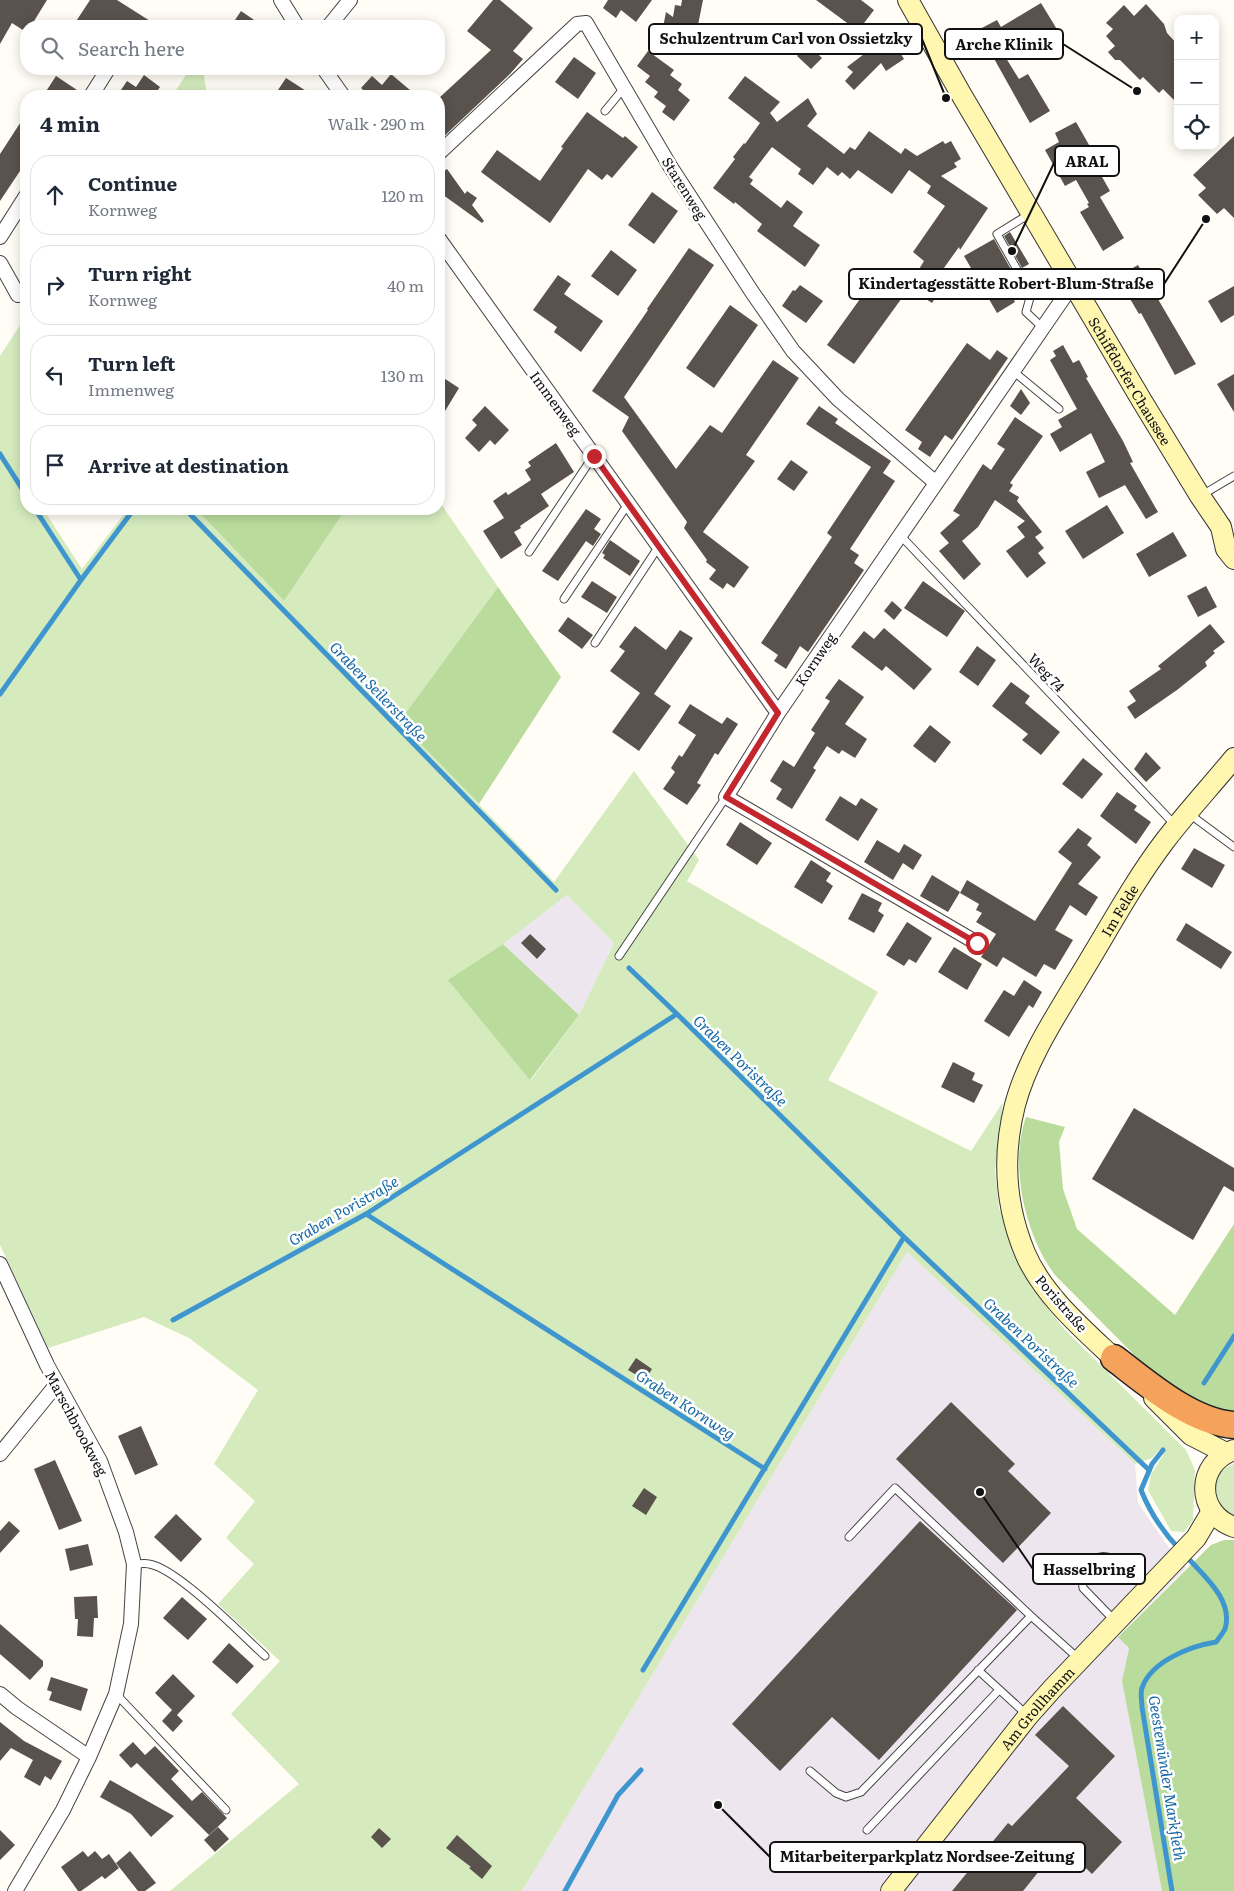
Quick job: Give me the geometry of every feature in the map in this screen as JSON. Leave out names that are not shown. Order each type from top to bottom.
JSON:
[{"type":"highway","points":[[1114,1358],[1158,1391],[1196,1414],[1225,1424],[1234,1425]]},
{"type":"main road","name":"Schiffdorfer Chaussee","points":[[909,1],[1031,213],[1200,496],[1228,530],[1226,549],[1234,558]]},
{"type":"main road","name":"Im Felde","points":[[1025,1076],[1058,1012],[1138,881],[1182,820],[1234,758]]},
{"type":"main road","name":"Poristraße","points":[[1025,1076],[1015,1106],[1008,1142],[1006,1175],[1010,1206],[1017,1233],[1026,1255],[1040,1280],[1073,1319],[1191,1435],[1210,1469],[1230,1452],[1191,1435]]},
{"type":"main road","points":[[1210,1469],[1206,1479],[1207,1502],[1223,1520]]},
{"type":"main road","name":"Am Grollhamm","points":[[891,1891],[1028,1716],[1196,1538],[1223,1520]]},
{"type":"street","points":[[281,0],[293,20]]},
{"type":"street","points":[[334,20],[350,0]]},
{"type":"street","name":"Starenweg","points":[[445,147],[577,24],[586,23],[670,166],[793,351],[838,399],[936,483]]},
{"type":"street","points":[[95,90],[104,75]]},
{"type":"street","points":[[327,75],[336,90]]},
{"type":"street","points":[[0,237],[20,205]]},
{"type":"street","name":"Immenweg","points":[[445,246],[778,713]]},
{"type":"street","points":[[0,263],[18,295]]},
{"type":"street","name":"Kornweg","points":[[726,797],[778,713],[1073,284]]},
{"type":"street","points":[[726,797],[977,943]]},
{"type":"street","name":"Marschbrookweg","points":[[0,1264],[57,1384],[100,1461],[126,1532],[134,1564],[131,1624],[116,1694],[89,1757],[63,1810],[16,1891]]},
{"type":"street","points":[[0,1454],[57,1384]]},
{"type":"street","points":[[0,1694],[17,1708],[89,1757]]},
{"type":"lane","points":[[605,112],[624,88]]},
{"type":"lane","points":[[1031,213],[997,234],[1031,294],[1026,312],[1043,328]]},
{"type":"lane","points":[[1013,371],[1059,409]]},
{"type":"lane","points":[[529,552],[594,456]]},
{"type":"lane","points":[[1200,496],[1234,476]]},
{"type":"lane","points":[[564,599],[628,504]]},
{"type":"lane","name":"Weg 74","points":[[900,534],[1182,820],[1234,846]]},
{"type":"lane","points":[[595,643],[658,546]]},
{"type":"lane","points":[[619,956],[726,797]]},
{"type":"lane","points":[[849,1537],[895,1488],[1080,1660]]},
{"type":"lane","points":[[1116,1622],[1083,1588],[1082,1581],[1086,1568],[1093,1560],[1103,1556],[1113,1557],[1147,1590]]},
{"type":"lane","points":[[134,1564],[150,1564],[170,1573],[189,1586],[265,1656]]},
{"type":"lane","points":[[810,1771],[836,1793],[846,1797],[861,1792],[1031,1616]]},
{"type":"lane","points":[[978,1670],[1028,1716]]},
{"type":"lane","points":[[867,1830],[999,1690]]},
{"type":"lane","points":[[116,1694],[226,1810]]},
{"type":"shaded area","points":[[567,895],[614,943],[579,1015],[503,944]]},
{"type":"shaded area","points":[[907,1252],[1135,1464],[1138,1503],[1167,1545],[1186,1568],[1118,1636],[1129,1648],[1122,1681],[1162,1891],[522,1891]]},
{"type":"green space","points":[[186,75],[204,75],[206,90],[176,90]]},
{"type":"green space","points":[[20,325],[20,515],[47,515],[82,569],[123,515],[202,515],[284,601],[342,515],[445,515],[445,510],[498,587],[399,722],[554,882],[634,771],[699,860],[687,881],[878,992],[828,1080],[971,1151],[1003,1102],[995,1171],[999,1208],[1014,1253],[1032,1289],[1065,1330],[1186,1450],[1195,1470],[1193,1520],[1184,1532],[1171,1531],[1148,1490],[1151,1474],[1164,1454],[1159,1450],[1152,1458],[1135,1464],[907,1252],[522,1891],[170,1891],[299,1784],[231,1714],[280,1661],[218,1604],[254,1564],[226,1538],[255,1501],[214,1464],[258,1390],[189,1338],[144,1317],[48,1348],[0,1245],[0,356]],"holes":[[[567,895],[614,943],[579,1015],[531,1080],[449,980],[503,944]]]},
{"type":"green space","points":[[202,515],[342,515],[284,601]]},
{"type":"green space","points":[[498,587],[561,677],[479,804],[399,722]]},
{"type":"green space","points":[[503,944],[579,1015],[530,1080],[448,980]]},
{"type":"green space","points":[[1026,1117],[1065,1127],[1059,1142],[1063,1189],[1077,1229],[1175,1315],[1234,1224],[1234,1415],[1204,1407],[1149,1370],[1055,1275],[1044,1259],[1035,1240],[1023,1199],[1019,1156],[1021,1136]]},
{"type":"green space","points":[[1234,1464],[1234,1515],[1221,1504],[1217,1497],[1216,1489],[1220,1474]]},
{"type":"green space","points":[[1224,1540],[1234,1540],[1234,1891],[1162,1891],[1122,1681],[1129,1648],[1118,1637],[1211,1545]]},
{"type":"building","points":[[0,0],[47,0],[35,20],[20,20],[20,28],[12,23],[0,44]]},
{"type":"building","points":[[90,0],[117,0],[149,20],[77,20]]},
{"type":"building","points":[[493,0],[500,0],[533,28],[513,51],[523,59],[510,74],[445,135],[445,92],[491,50],[467,31]]},
{"type":"building","points":[[608,0],[652,0],[636,22],[621,10],[616,18],[603,8]]},
{"type":"building","points":[[682,0],[703,0],[698,25],[690,23],[687,38],[679,36],[677,46],[660,43],[666,12],[673,17],[675,5],[681,6]]},
{"type":"building","points":[[816,0],[861,0],[874,10],[858,31]]},
{"type":"building","points":[[1041,3],[1058,31],[1038,41],[1035,36],[1012,49],[1015,53],[1006,58],[1019,79],[1028,74],[1050,111],[1030,123],[978,30],[997,20],[1001,27]]},
{"type":"building","points":[[1146,4],[1164,24],[1167,33],[1174,41],[1174,100],[1163,89],[1159,93],[1143,77],[1140,80],[1120,60],[1115,60],[1108,52],[1115,46],[1106,36],[1113,29],[1106,23],[1124,5],[1134,16]]},
{"type":"building","points":[[241,11],[254,20],[235,20]]},
{"type":"building","points":[[886,30],[904,59],[886,71],[881,63],[854,90],[845,81],[853,72],[847,67],[872,48],[867,41]]},
{"type":"building","points":[[808,44],[822,58],[811,69],[797,56]]},
{"type":"building","points":[[648,51],[674,70],[670,75],[682,84],[678,90],[690,100],[674,121],[662,112],[666,106],[654,97],[658,92],[645,82],[650,76],[637,66]]},
{"type":"building","points":[[574,57],[596,73],[578,99],[555,82]]},
{"type":"building","points":[[144,75],[160,87],[158,90],[121,90],[127,81],[136,87]]},
{"type":"building","points":[[392,75],[410,90],[363,90],[361,88],[372,76],[382,85]]},
{"type":"building","points":[[56,76],[77,90],[47,90]]},
{"type":"building","points":[[745,76],[780,102],[770,113],[777,122],[808,98],[817,114],[807,126],[844,154],[850,147],[855,150],[869,131],[901,154],[905,148],[917,156],[943,141],[945,144],[951,141],[961,159],[954,163],[957,167],[941,176],[988,208],[960,250],[959,247],[931,286],[939,292],[932,303],[908,287],[924,261],[913,252],[945,206],[927,193],[931,186],[909,170],[892,194],[858,170],[850,179],[842,172],[838,176],[827,167],[813,185],[798,174],[801,169],[772,147],[749,177],[753,180],[750,184],[781,208],[787,200],[803,212],[793,226],[820,245],[805,267],[757,231],[762,224],[735,202],[734,204],[713,188],[735,159],[733,157],[760,123],[728,98]]},
{"type":"building","points":[[286,78],[305,90],[278,90]]},
{"type":"building","points":[[587,112],[623,138],[625,136],[638,147],[612,178],[607,174],[602,180],[588,169],[550,223],[481,172],[497,150],[540,181],[563,148],[561,147]]},
{"type":"building","points":[[1076,122],[1101,166],[1097,168],[1110,191],[1100,197],[1124,238],[1103,251],[1080,212],[1089,207],[1087,204],[1089,203],[1076,180],[1065,186],[1045,150],[1059,142],[1055,133]]},
{"type":"building","points":[[20,123],[20,171],[0,201],[0,154]]},
{"type":"building","points":[[1234,136],[1234,218],[1224,208],[1217,214],[1198,195],[1206,188],[1193,175]]},
{"type":"building","points":[[447,169],[465,194],[467,191],[477,198],[472,205],[484,221],[482,223],[445,196],[445,170]]},
{"type":"building","points":[[652,192],[678,211],[654,244],[628,225]]},
{"type":"building","points":[[1010,232],[1029,264],[1022,268],[1004,236]]},
{"type":"building","points":[[994,239],[1013,273],[1002,279],[1015,302],[997,313],[964,256]]},
{"type":"building","points":[[689,248],[714,265],[624,397],[676,469],[710,425],[722,433],[773,360],[799,378],[746,455],[755,461],[703,532],[749,567],[734,588],[727,583],[723,589],[709,579],[716,570],[706,562],[707,560],[684,528],[687,522],[622,431],[629,417],[592,391]]},
{"type":"building","points":[[611,250],[637,270],[618,296],[591,276]]},
{"type":"building","points":[[1138,265],[1196,364],[1175,375],[1141,313],[1139,314],[1117,277]]},
{"type":"building","points":[[880,271],[907,291],[854,364],[827,345]]},
{"type":"building","points":[[558,275],[571,284],[564,294],[603,321],[581,352],[554,332],[557,327],[533,310]]},
{"type":"building","points":[[800,285],[823,301],[806,323],[782,306],[793,290],[795,291]]},
{"type":"building","points":[[1234,286],[1234,315],[1221,323],[1208,301]]},
{"type":"building","points":[[730,305],[758,325],[714,388],[686,368]]},
{"type":"building","points":[[967,343],[990,360],[997,350],[1008,358],[952,440],[945,435],[930,457],[918,449],[922,442],[905,430]]},
{"type":"building","points":[[1063,345],[1073,363],[1079,360],[1088,377],[1086,378],[1123,441],[1133,462],[1130,463],[1158,512],[1146,519],[1125,485],[1099,498],[1086,472],[1105,462],[1091,433],[1060,452],[1050,434],[1062,427],[1058,420],[1077,409],[1050,360],[1056,356],[1053,351]]},
{"type":"building","points":[[1234,374],[1234,412],[1217,384]]},
{"type":"building","points":[[445,379],[459,388],[445,411]]},
{"type":"building","points":[[1021,389],[1030,403],[1021,415],[1010,406]]},
{"type":"building","points":[[485,406],[509,430],[495,445],[490,440],[479,452],[465,438],[477,425],[472,420]]},
{"type":"building","points":[[819,406],[838,419],[835,423],[891,461],[883,473],[895,481],[850,549],[859,555],[854,563],[864,570],[808,652],[800,646],[786,669],[774,661],[778,655],[761,643],[832,537],[827,533],[871,467],[806,424]]},
{"type":"building","points":[[1015,417],[1043,436],[1010,483],[1013,485],[1009,491],[1019,497],[1017,501],[1042,532],[1035,537],[1044,548],[1038,553],[1046,563],[1027,578],[1006,551],[1025,537],[1017,527],[1025,521],[995,500],[978,527],[962,541],[981,564],[964,580],[939,551],[949,543],[940,533],[960,515],[953,511],[983,464],[991,470],[1005,449],[997,444]]},
{"type":"building","points":[[556,443],[574,472],[541,494],[549,506],[514,532],[522,545],[501,559],[483,531],[504,518],[493,501],[506,492],[508,495],[531,480],[525,470],[531,466],[528,462]]},
{"type":"building","points":[[791,460],[808,472],[794,491],[777,479]]},
{"type":"building","points":[[1107,505],[1124,533],[1083,559],[1065,531]]},
{"type":"building","points":[[586,509],[601,519],[594,529],[601,534],[593,546],[586,541],[558,581],[542,571]]},
{"type":"building","points":[[1173,532],[1187,556],[1149,577],[1136,554]]},
{"type":"building","points":[[610,540],[640,561],[630,576],[603,558],[605,555],[602,553]]},
{"type":"building","points":[[592,581],[617,597],[607,613],[581,597]]},
{"type":"building","points":[[923,581],[965,611],[947,637],[904,608]]},
{"type":"building","points":[[1206,586],[1217,607],[1198,617],[1187,596]]},
{"type":"building","points":[[892,601],[902,610],[894,620],[884,611]]},
{"type":"building","points":[[568,617],[593,635],[582,649],[558,631]]},
{"type":"building","points":[[1210,624],[1225,642],[1213,651],[1215,653],[1205,662],[1207,666],[1177,690],[1135,719],[1127,707],[1136,701],[1129,691],[1161,669],[1158,666]]},
{"type":"building","points":[[635,626],[666,650],[680,630],[693,638],[654,694],[671,706],[639,751],[612,732],[640,693],[610,671],[625,651],[619,647]]},
{"type":"building","points":[[884,628],[932,669],[914,690],[886,666],[882,671],[851,647],[864,631],[874,639]]},
{"type":"building","points":[[977,646],[996,660],[978,686],[959,672]]},
{"type":"building","points":[[839,679],[864,697],[845,724],[867,739],[855,758],[842,750],[839,754],[827,746],[813,768],[816,770],[792,809],[776,799],[782,789],[770,781],[783,760],[794,767],[815,733],[811,730],[830,701],[825,698]]},
{"type":"building","points":[[1011,682],[1030,696],[1025,703],[1060,732],[1041,755],[1022,740],[1028,734],[992,706]]},
{"type":"building","points":[[690,704],[722,724],[727,717],[738,724],[718,755],[715,753],[697,783],[701,785],[687,805],[663,789],[675,772],[671,768],[679,755],[682,757],[696,735],[678,723]]},
{"type":"building","points":[[930,725],[951,742],[935,763],[913,746]]},
{"type":"building","points":[[1146,752],[1161,768],[1146,782],[1134,769]]},
{"type":"building","points":[[1083,758],[1103,774],[1082,799],[1062,784]]},
{"type":"building","points":[[1117,792],[1137,806],[1134,810],[1151,822],[1136,844],[1100,816]]},
{"type":"building","points":[[840,796],[856,806],[861,798],[878,809],[858,841],[825,820]]},
{"type":"building","points":[[740,822],[772,843],[757,865],[726,845]]},
{"type":"building","points":[[1078,828],[1092,838],[1087,845],[1101,857],[1078,884],[1098,897],[1086,916],[1070,905],[1055,930],[1073,940],[1055,970],[1044,964],[1036,977],[1003,957],[997,967],[981,957],[996,934],[976,922],[982,913],[976,910],[979,904],[960,893],[967,880],[1035,921],[1072,863],[1058,852]]},
{"type":"building","points":[[877,840],[899,853],[904,844],[922,855],[913,870],[903,863],[893,880],[864,862]]},
{"type":"building","points":[[1194,848],[1225,865],[1212,888],[1181,869]]},
{"type":"building","points":[[811,860],[831,873],[826,881],[833,886],[822,904],[794,887]]},
{"type":"building","points":[[932,875],[960,892],[948,912],[920,896]]},
{"type":"building","points":[[862,893],[882,903],[878,911],[884,915],[874,933],[848,919]]},
{"type":"building","points":[[907,922],[932,938],[916,963],[909,959],[904,966],[886,955]]},
{"type":"building","points":[[1186,923],[1232,952],[1221,969],[1176,940]]},
{"type":"building","points":[[530,934],[546,949],[537,959],[521,943]]},
{"type":"building","points":[[954,947],[982,964],[967,990],[938,972]]},
{"type":"building","points":[[1024,980],[1042,992],[1033,1008],[1029,1005],[1009,1037],[984,1021],[1004,990],[1014,996]]},
{"type":"building","points":[[953,1062],[975,1073],[972,1080],[983,1085],[974,1103],[941,1087]]},
{"type":"building","points":[[1134,1108],[1234,1168],[1234,1192],[1224,1186],[1193,1240],[1092,1179]]},
{"type":"building","points":[[636,1358],[652,1369],[645,1380],[628,1370]]},
{"type":"building","points":[[951,1402],[1015,1464],[1008,1471],[1051,1513],[1003,1563],[896,1459]]},
{"type":"building","points":[[141,1426],[158,1465],[135,1475],[118,1436]]},
{"type":"building","points":[[55,1460],[82,1521],[59,1530],[34,1469]]},
{"type":"building","points":[[644,1488],[657,1497],[646,1515],[632,1506]]},
{"type":"building","points":[[176,1514],[202,1539],[181,1562],[154,1537]]},
{"type":"building","points":[[9,1521],[20,1531],[0,1553],[0,1531]]},
{"type":"building","points":[[920,1521],[1017,1610],[879,1760],[832,1717],[780,1771],[732,1724]]},
{"type":"building","points":[[88,1544],[93,1565],[70,1571],[65,1549]]},
{"type":"building","points":[[97,1596],[98,1618],[94,1618],[93,1637],[77,1636],[78,1619],[75,1619],[74,1597]]},
{"type":"building","points":[[182,1597],[207,1619],[188,1640],[163,1618]]},
{"type":"building","points":[[0,1624],[43,1661],[43,1666],[30,1680],[0,1654]]},
{"type":"building","points":[[229,1643],[254,1666],[237,1684],[212,1662]]},
{"type":"building","points":[[173,1674],[195,1696],[177,1715],[183,1721],[173,1732],[162,1721],[172,1710],[155,1693]]},
{"type":"building","points":[[51,1677],[88,1689],[81,1711],[49,1700],[52,1692],[47,1690]]},
{"type":"building","points":[[1063,1706],[1115,1756],[1076,1798],[1122,1842],[1092,1874],[1061,1844],[1023,1891],[952,1891],[1008,1823],[1012,1826],[1069,1766],[1035,1735]]},
{"type":"building","points":[[0,1722],[24,1741],[62,1761],[51,1780],[45,1776],[40,1786],[24,1777],[33,1760],[11,1748],[0,1761]]},
{"type":"building","points":[[133,1742],[145,1755],[155,1746],[179,1771],[171,1779],[192,1801],[202,1792],[227,1818],[209,1835],[137,1763],[131,1768],[119,1755]]},
{"type":"building","points":[[110,1780],[174,1816],[151,1837],[131,1814],[100,1797]]},
{"type":"building","points":[[218,1827],[229,1839],[215,1852],[204,1840]]},
{"type":"building","points":[[379,1828],[391,1839],[382,1848],[371,1837]]},
{"type":"building","points":[[0,1830],[15,1845],[0,1860]]},
{"type":"building","points":[[457,1835],[492,1866],[482,1879],[469,1868],[471,1867],[446,1848]]},
{"type":"building","points":[[83,1851],[88,1857],[95,1851],[102,1859],[109,1854],[119,1868],[105,1879],[102,1876],[81,1891],[78,1891],[61,1867]]},
{"type":"building","points":[[130,1851],[156,1883],[145,1891],[138,1891],[116,1863]]},
{"type":"waterway","name":"Graben Seilerstraße","points":[[0,454],[20,486]]},
{"type":"waterway","name":"Graben Seilerstraße","points":[[39,515],[81,580],[130,515]]},
{"type":"waterway","name":"Graben Seilerstraße","points":[[191,515],[556,890]]},
{"type":"waterway","points":[[0,694],[81,580]]},
{"type":"waterway","name":"Graben Seilerstraße","points":[[629,968],[677,1014]]},
{"type":"waterway","name":"Graben Poristraße","points":[[173,1320],[366,1214],[677,1014],[904,1237],[1149,1470]]},
{"type":"waterway","name":"Graben Kornweg","points":[[366,1214],[765,1469]]},
{"type":"waterway","name":"Graben Kornweg","points":[[643,1670],[904,1237]]},
{"type":"waterway","name":"Geestemünder Markfleth","points":[[1204,1383],[1234,1336]]},
{"type":"waterway","name":"Geestemünder Markfleth","points":[[1163,1450],[1152,1464],[1141,1490],[1148,1507],[1180,1550]]},
{"type":"waterway","name":"Geestemünder Markfleth","points":[[1172,1891],[1142,1707],[1141,1690],[1147,1678],[1154,1670],[1173,1656],[1195,1647],[1216,1642],[1225,1629],[1227,1618],[1221,1598],[1208,1580],[1186,1556]]},
{"type":"waterway","points":[[565,1891],[618,1795],[641,1770]]},
{"type":"place","name":"Arche Klinik","points":[[1137,91]]},
{"type":"place","name":"Schulzentrum Carl von Ossietzky","points":[[946,98]]},
{"type":"place","name":"Kindertagesstätte Robert-Blum-Straße","points":[[1206,219]]},
{"type":"place","name":"ARAL","points":[[1012,251]]},
{"type":"place","name":"Hasselbring","points":[[980,1492]]},
{"type":"place","name":"Mitarbeiterparkplatz Nordsee-Zeitung","points":[[718,1805]]},
{"type":"route","points":[[594,456],[778,713],[726,797],[977,943]]}]
